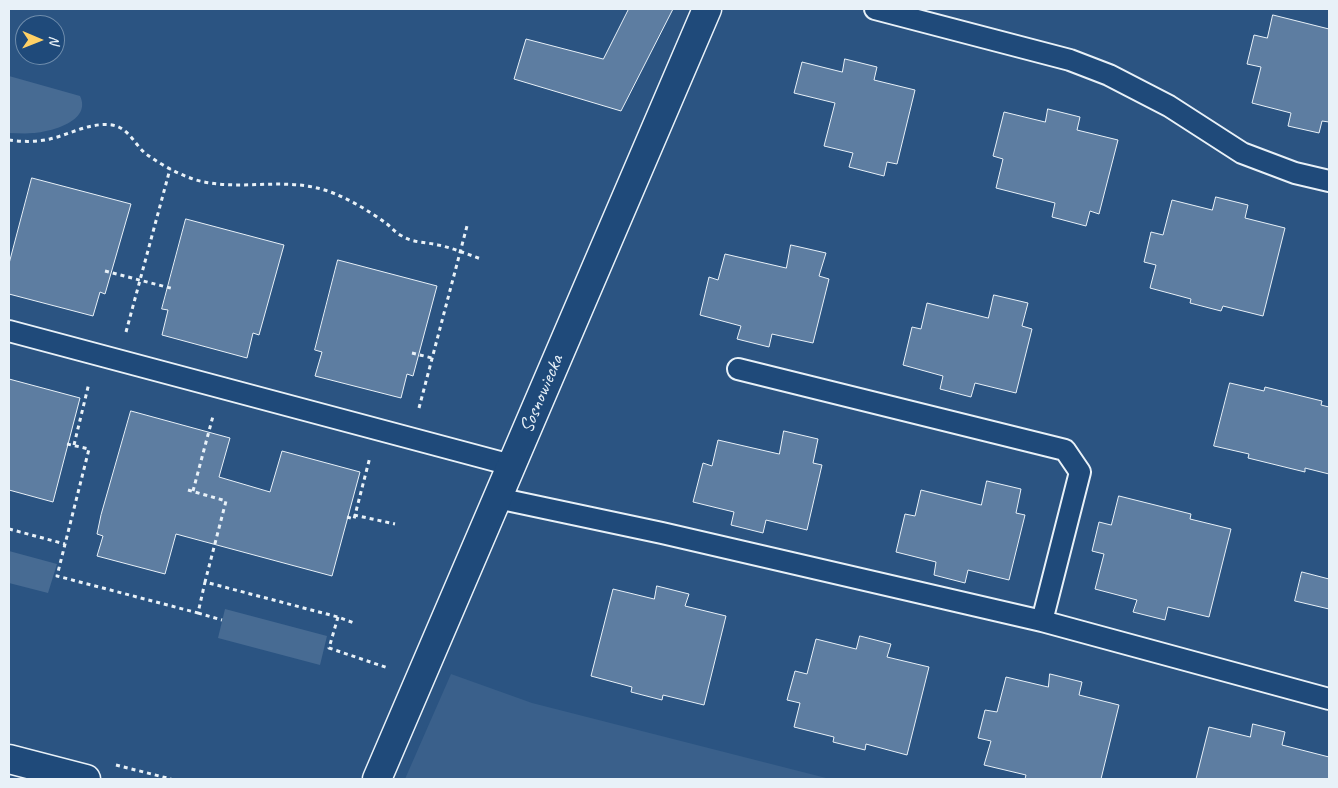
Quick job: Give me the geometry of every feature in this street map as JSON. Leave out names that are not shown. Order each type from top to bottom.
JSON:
[{"type":"street","name":"Sosnowiecka","points":[[377,779],[707,9]]},
{"type":"street","points":[[9,758],[86,779]]},
{"type":"lane","points":[[875,9],[1070,60],[1109,76],[1170,106],[1242,152],[1295,173],[1329,181]]},
{"type":"lane","points":[[9,331],[511,465]]},
{"type":"lane","points":[[738,369],[1065,450],[1080,472],[1042,621]]},
{"type":"lane","points":[[497,498],[671,535],[1042,621],[1329,699]]},
{"type":"path","points":[[9,140],[34,141],[50,139],[96,124],[114,125],[128,133],[144,152],[170,169],[193,179],[218,184],[245,186],[288,184],[317,188],[343,198],[369,212],[402,237],[438,245],[482,259]]},
{"type":"path","points":[[128,326],[170,169]]},
{"type":"path","points":[[415,411],[420,408],[467,226]]},
{"type":"path","points":[[105,271],[174,289]]},
{"type":"path","points":[[412,353],[432,358]]},
{"type":"path","points":[[74,445],[90,382]]},
{"type":"path","points":[[193,491],[214,416]]},
{"type":"path","points":[[67,444],[90,449],[55,575],[222,620]]},
{"type":"path","points":[[347,518],[354,519],[371,455]]},
{"type":"path","points":[[188,490],[226,500],[198,613]]},
{"type":"path","points":[[354,515],[394,524]]},
{"type":"path","points":[[9,529],[65,544]]},
{"type":"path","points":[[205,582],[338,617],[354,624]]},
{"type":"path","points":[[338,617],[329,648],[396,671]]},
{"type":"shaded area","points":[[9,76],[80,96],[82,105],[80,112],[68,124],[50,130],[30,133],[9,133]]},
{"type":"shaded area","points":[[9,551],[57,564],[48,593],[9,583]]},
{"type":"shaded area","points":[[225,609],[327,636],[320,665],[218,638]]},
{"type":"shaded area","points":[[451,674],[532,703],[830,779],[405,779]]},
{"type":"building","points":[[629,9],[673,9],[621,111],[514,79],[526,39],[603,59]]},
{"type":"building","points":[[1273,15],[1329,29],[1329,122],[1322,121],[1319,133],[1288,126],[1291,113],[1252,103],[1261,67],[1247,64],[1254,35],[1267,38]]},
{"type":"building","points":[[845,59],[877,67],[874,80],[915,90],[897,164],[887,162],[884,176],[849,167],[853,153],[824,146],[835,103],[794,93],[802,62],[842,72]]},
{"type":"building","points":[[1048,109],[1080,117],[1077,130],[1118,140],[1099,214],[1090,211],[1086,226],[1052,217],[1055,203],[996,188],[1003,159],[993,156],[1004,112],[1045,122]]},
{"type":"building","points":[[32,178],[131,204],[105,294],[100,292],[93,316],[9,294],[9,264]]},
{"type":"building","points":[[1216,197],[1248,205],[1245,218],[1285,228],[1263,316],[1223,306],[1221,311],[1190,303],[1191,299],[1150,288],[1156,265],[1144,262],[1151,232],[1163,235],[1172,200],[1212,210]]},
{"type":"building","points":[[186,219],[284,245],[259,335],[253,333],[247,358],[162,335],[168,310],[162,309]]},
{"type":"building","points":[[791,245],[826,253],[819,276],[829,279],[813,343],[772,334],[769,347],[737,339],[741,326],[700,315],[709,277],[718,280],[725,254],[786,268]]},
{"type":"building","points":[[338,260],[437,286],[413,376],[407,374],[401,398],[315,376],[322,352],[315,350]]},
{"type":"building","points":[[994,295],[1028,303],[1022,326],[1032,329],[1016,393],[975,383],[971,397],[940,389],[943,376],[903,365],[912,327],[921,329],[927,303],[988,318]]},
{"type":"building","points":[[9,379],[80,398],[53,502],[9,490]]},
{"type":"building","points":[[1230,383],[1264,391],[1265,387],[1322,401],[1321,405],[1329,407],[1329,474],[1305,468],[1305,472],[1248,458],[1249,454],[1214,446]]},
{"type":"building","points":[[131,411],[230,438],[219,477],[270,492],[282,451],[360,472],[332,576],[176,534],[165,574],[97,556],[103,536],[97,534],[101,515]]},
{"type":"building","points":[[784,431],[818,439],[813,463],[822,465],[807,530],[766,520],[763,533],[731,525],[734,512],[693,502],[703,463],[712,466],[718,440],[779,454]]},
{"type":"building","points":[[987,481],[1021,489],[1016,513],[1025,515],[1009,580],[968,570],[965,583],[934,575],[936,562],[896,552],[905,514],[915,516],[921,490],[981,505]]},
{"type":"building","points":[[1119,496],[1191,514],[1190,519],[1231,529],[1209,617],[1168,607],[1165,620],[1133,612],[1137,600],[1095,589],[1104,554],[1092,551],[1099,522],[1111,525]]},
{"type":"building","points":[[1302,572],[1329,579],[1329,609],[1295,601]]},
{"type":"building","points":[[657,586],[689,594],[685,606],[726,616],[704,705],[663,695],[662,700],[631,692],[632,687],[591,676],[613,589],[654,599]]},
{"type":"building","points":[[860,636],[891,644],[887,657],[929,667],[907,755],[866,744],[865,750],[833,742],[834,737],[794,727],[800,703],[787,700],[795,671],[807,674],[816,639],[856,649]]},
{"type":"building","points":[[1050,674],[1082,682],[1079,695],[1119,705],[1101,779],[1025,779],[1026,775],[984,765],[991,741],[978,738],[985,710],[997,712],[1006,677],[1048,687]]},
{"type":"building","points":[[1253,724],[1285,732],[1282,745],[1329,757],[1329,779],[1196,779],[1209,727],[1250,737]]}]
